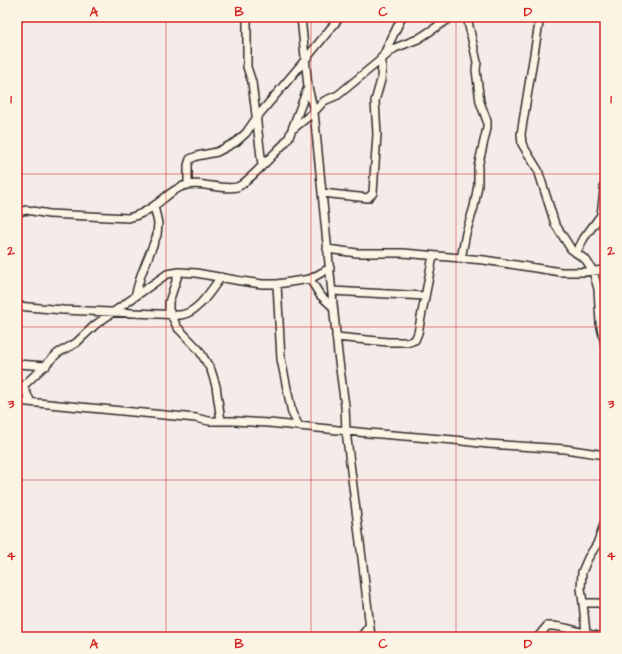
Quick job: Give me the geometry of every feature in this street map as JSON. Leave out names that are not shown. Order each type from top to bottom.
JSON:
[{"type":"street","points":[[247,17],[247,67],[252,82],[262,165]]},
{"type":"street","points":[[301,17],[308,87],[314,112],[336,338],[345,406],[346,431],[371,637]]},
{"type":"street","points":[[188,185],[188,165],[190,159],[217,152],[236,142],[246,132],[340,17]]},
{"type":"street","points":[[322,194],[368,198],[373,193],[377,134],[375,101],[381,80],[381,58],[402,17]]},
{"type":"street","points":[[294,128],[314,112],[324,100],[338,95],[395,48],[418,39],[452,17]]},
{"type":"street","points":[[460,259],[474,207],[478,185],[478,167],[487,128],[487,121],[480,102],[476,70],[477,62],[467,17]]},
{"type":"street","points":[[540,17],[521,134],[522,144],[538,170],[555,224],[572,249],[586,260],[593,271],[598,289],[600,323],[605,344]]},
{"type":"street","points":[[17,214],[27,210],[49,214],[128,218],[136,216],[154,206],[181,187],[188,185],[238,187],[243,185],[284,144],[294,128],[308,87]]},
{"type":"street","points":[[576,253],[584,238],[601,214],[605,182]]},
{"type":"street","points":[[135,296],[141,274],[157,234],[158,223],[154,206]]},
{"type":"street","points":[[327,249],[357,253],[403,253],[484,260],[561,272],[605,270]]},
{"type":"street","points":[[336,338],[388,342],[409,342],[414,340],[418,333],[433,256]]},
{"type":"street","points":[[17,392],[58,353],[76,343],[91,328],[168,274],[179,272],[196,273],[241,282],[277,284],[310,279],[330,268]]},
{"type":"street","points":[[179,272],[169,302],[171,314],[181,332],[199,350],[211,370],[216,386],[221,421]]},
{"type":"street","points":[[17,306],[113,313],[181,315],[190,312],[206,298],[221,277]]},
{"type":"street","points":[[310,279],[320,295],[334,308]]},
{"type":"street","points":[[277,284],[281,358],[292,413],[299,426]]},
{"type":"street","points":[[332,291],[425,296]]},
{"type":"street","points":[[17,364],[46,366]]},
{"type":"street","points":[[23,387],[30,402]]},
{"type":"street","points":[[17,401],[196,418],[209,421],[233,421],[299,426],[438,438],[495,445],[565,449],[605,455]]},
{"type":"street","points":[[585,635],[581,588],[582,572],[588,558],[597,544],[605,522]]},
{"type":"street","points":[[583,604],[605,604]]},
{"type":"street","points":[[361,637],[369,626]]},
{"type":"street","points":[[538,637],[547,626],[553,626],[566,627],[585,635],[605,637]]}]
